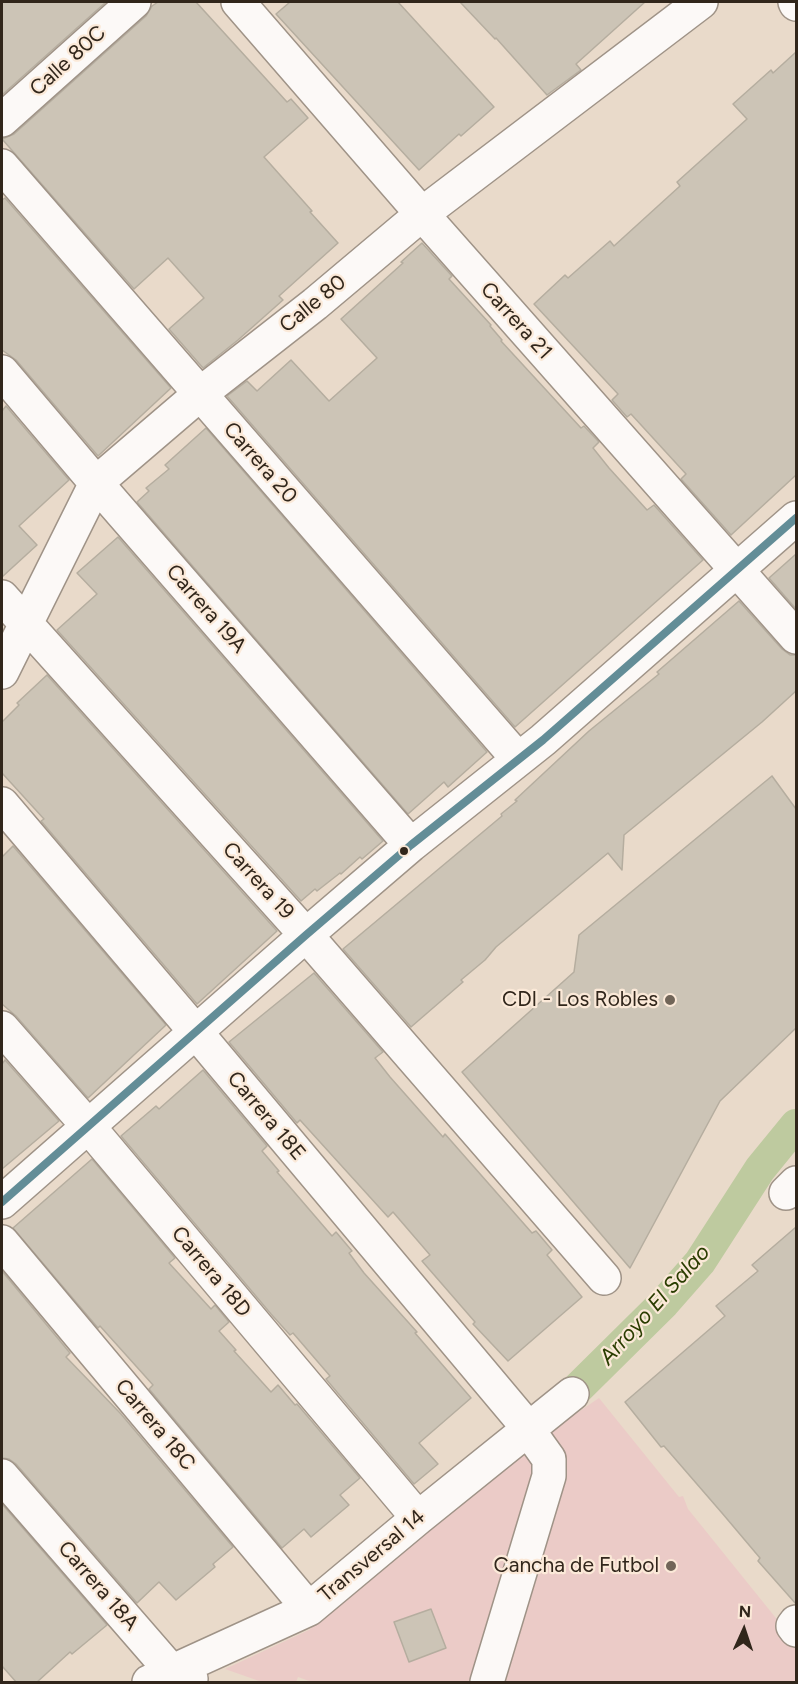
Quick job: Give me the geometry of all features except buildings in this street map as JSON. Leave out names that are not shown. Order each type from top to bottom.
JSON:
[{"type":"street","name":"Calle 80C","points":[[2,120],[134,2]]},
{"type":"street","name":"Carrera 21","points":[[238,2],[796,637]]},
{"type":"street","name":"Calle 80","points":[[2,672],[96,483],[200,394],[315,304],[422,214],[701,2]]},
{"type":"street","name":"Carrera 20","points":[[2,166],[518,759]]},
{"type":"street","name":"Carrera 19A","points":[[2,372],[411,845]]},
{"type":"street","points":[[2,1202],[306,935],[411,845],[518,759],[796,518]]},
{"type":"street","name":"Carrera 19","points":[[2,597],[306,935],[604,1278]]},
{"type":"street","name":"Carrera 18E","points":[[2,804],[529,1430],[549,1459],[549,1476],[487,1683]]},
{"type":"street","name":"Carrera 18D","points":[[2,1028],[88,1126],[417,1518]]},
{"type":"street","name":"Carrera 18C","points":[[2,1242],[309,1609]]},
{"type":"street","name":"Transversal 14","points":[[175,1679],[309,1609],[417,1518],[572,1394]]},
{"type":"street","name":"Carrera 18A","points":[[2,1476],[175,1679]]},
{"type":"shaded area","points":[[599,1398],[679,1497],[683,1496],[688,1509],[796,1643],[796,1682],[312,1682],[298,1677],[296,1682],[262,1682],[225,1669],[309,1630],[524,1449]]},
{"type":"waterway","name":"Arroyo El Salao","points":[[572,1394],[664,1303],[700,1262],[760,1169],[796,1125]]},
{"type":"transit line","points":[[2,1202],[306,935],[411,845],[543,740],[796,518]]},
{"type":"place","name":"CDI - Los Robles","points":[[670,1000]]},
{"type":"place","name":"Cancha de Futbol","points":[[671,1566]]}]
